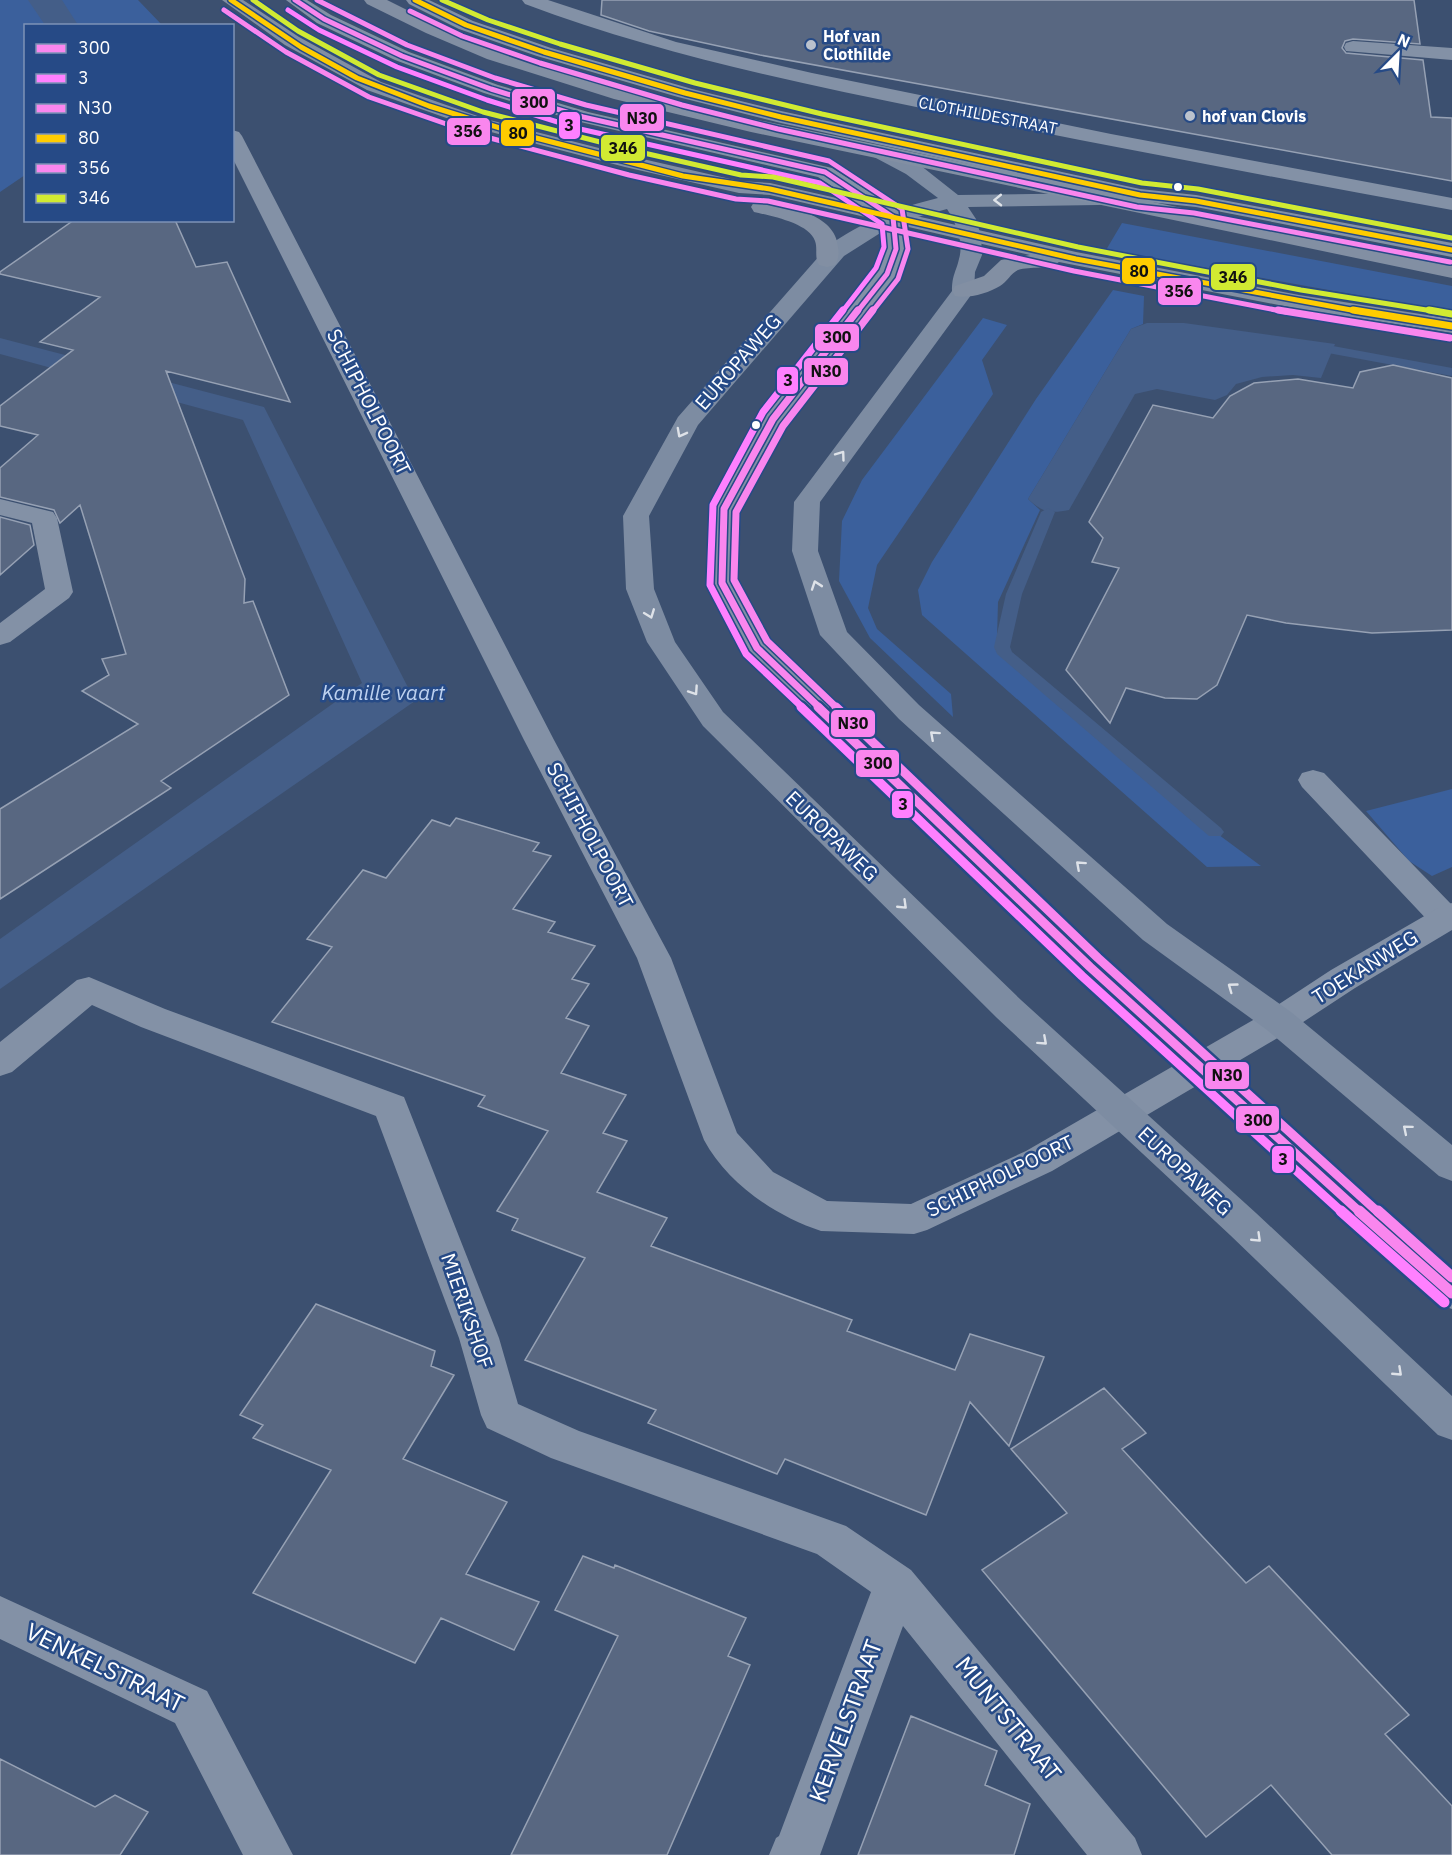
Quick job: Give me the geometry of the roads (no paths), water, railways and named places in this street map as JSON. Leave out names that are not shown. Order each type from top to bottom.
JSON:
[{"type":"main road","points":[[231,0],[292,41],[374,86],[479,123],[556,145],[739,187],[770,189],[1076,259],[1299,302],[1452,326]]},
{"type":"main road","points":[[373,0],[450,37],[517,62],[595,87],[689,111],[1098,199],[1452,271]]},
{"type":"main road","points":[[881,153],[922,175],[961,210],[969,234],[971,256],[964,273],[963,291],[807,502],[805,551],[834,635],[909,712],[1155,932],[1279,1021],[1452,1166]]},
{"type":"main road","points":[[739,187],[755,205],[801,219],[816,227],[827,242],[827,260]]},
{"type":"main road","name":"EUROPAWEG","points":[[1098,199],[953,201],[893,217],[859,235],[827,260],[687,422],[636,516],[640,590],[661,642],[713,719],[1009,1010],[1452,1422]]},
{"type":"main road","points":[[963,291],[992,281],[1009,265],[1032,260],[1076,259]]},
{"type":"street","points":[[296,0],[324,19],[402,56],[491,89],[583,117],[825,172],[893,217],[896,249],[887,274],[772,419],[723,508],[722,583],[757,648],[1090,966],[1452,1293]]},
{"type":"street","points":[[415,0],[466,25],[544,52],[685,93],[781,117],[1140,195],[1196,201],[1452,250]]},
{"type":"street","name":"CLOTHILDESTRAAT","points":[[531,0],[580,20],[687,50],[838,84],[1157,149],[1452,204]]},
{"type":"street","points":[[1353,47],[1452,54]]},
{"type":"street","name":"SCHIPHOLPOORT","points":[[234,140],[539,741],[654,958],[722,1140],[760,1182],[821,1216],[914,1219],[1039,1161],[1200,1066]]},
{"type":"street","points":[[1098,199],[1140,195]]},
{"type":"street","points":[[0,507],[44,518],[59,592],[0,636]]},
{"type":"street","points":[[1313,780],[1448,916]]},
{"type":"street","name":"TOEKANWEG","points":[[1200,1066],[1279,1021],[1448,916]]},
{"type":"street","name":"MIERIKSHOF","points":[[0,1063],[89,989],[153,1018],[391,1107],[479,1338],[501,1415],[566,1445],[831,1540],[896,1584]]},
{"type":"street","name":"KERVELSTRAAT","points":[[793,1855],[797,1853],[896,1584]]},
{"type":"street","name":"MUNTSTRAAT","points":[[896,1584],[1118,1855]]},
{"type":"street","name":"VENKELSTRAAT","points":[[0,1617],[192,1707],[268,1855]]},
{"type":"water","points":[[28,0],[62,0],[77,24],[44,24]]},
{"type":"water","points":[[1147,323],[1184,323],[1335,344],[1321,378],[1293,375],[1262,377],[1236,384],[1227,395],[1215,400],[1157,389],[1135,394],[1069,510],[1051,512],[1038,507],[1028,499],[1131,329]]},
{"type":"water","name":"Kamille vaart","points":[[0,338],[264,407],[415,701],[0,989],[0,939],[362,683],[243,420],[0,354]]},
{"type":"waterway","points":[[1333,350],[1452,372]]},
{"type":"waterway","points":[[1048,512],[1014,594],[1002,647],[1005,654],[1215,832]]},
{"type":"place","name":"Hof van Clothilde","points":[[811,45]]},
{"type":"place","name":"hof van Clovis","points":[[1190,116]]}]
